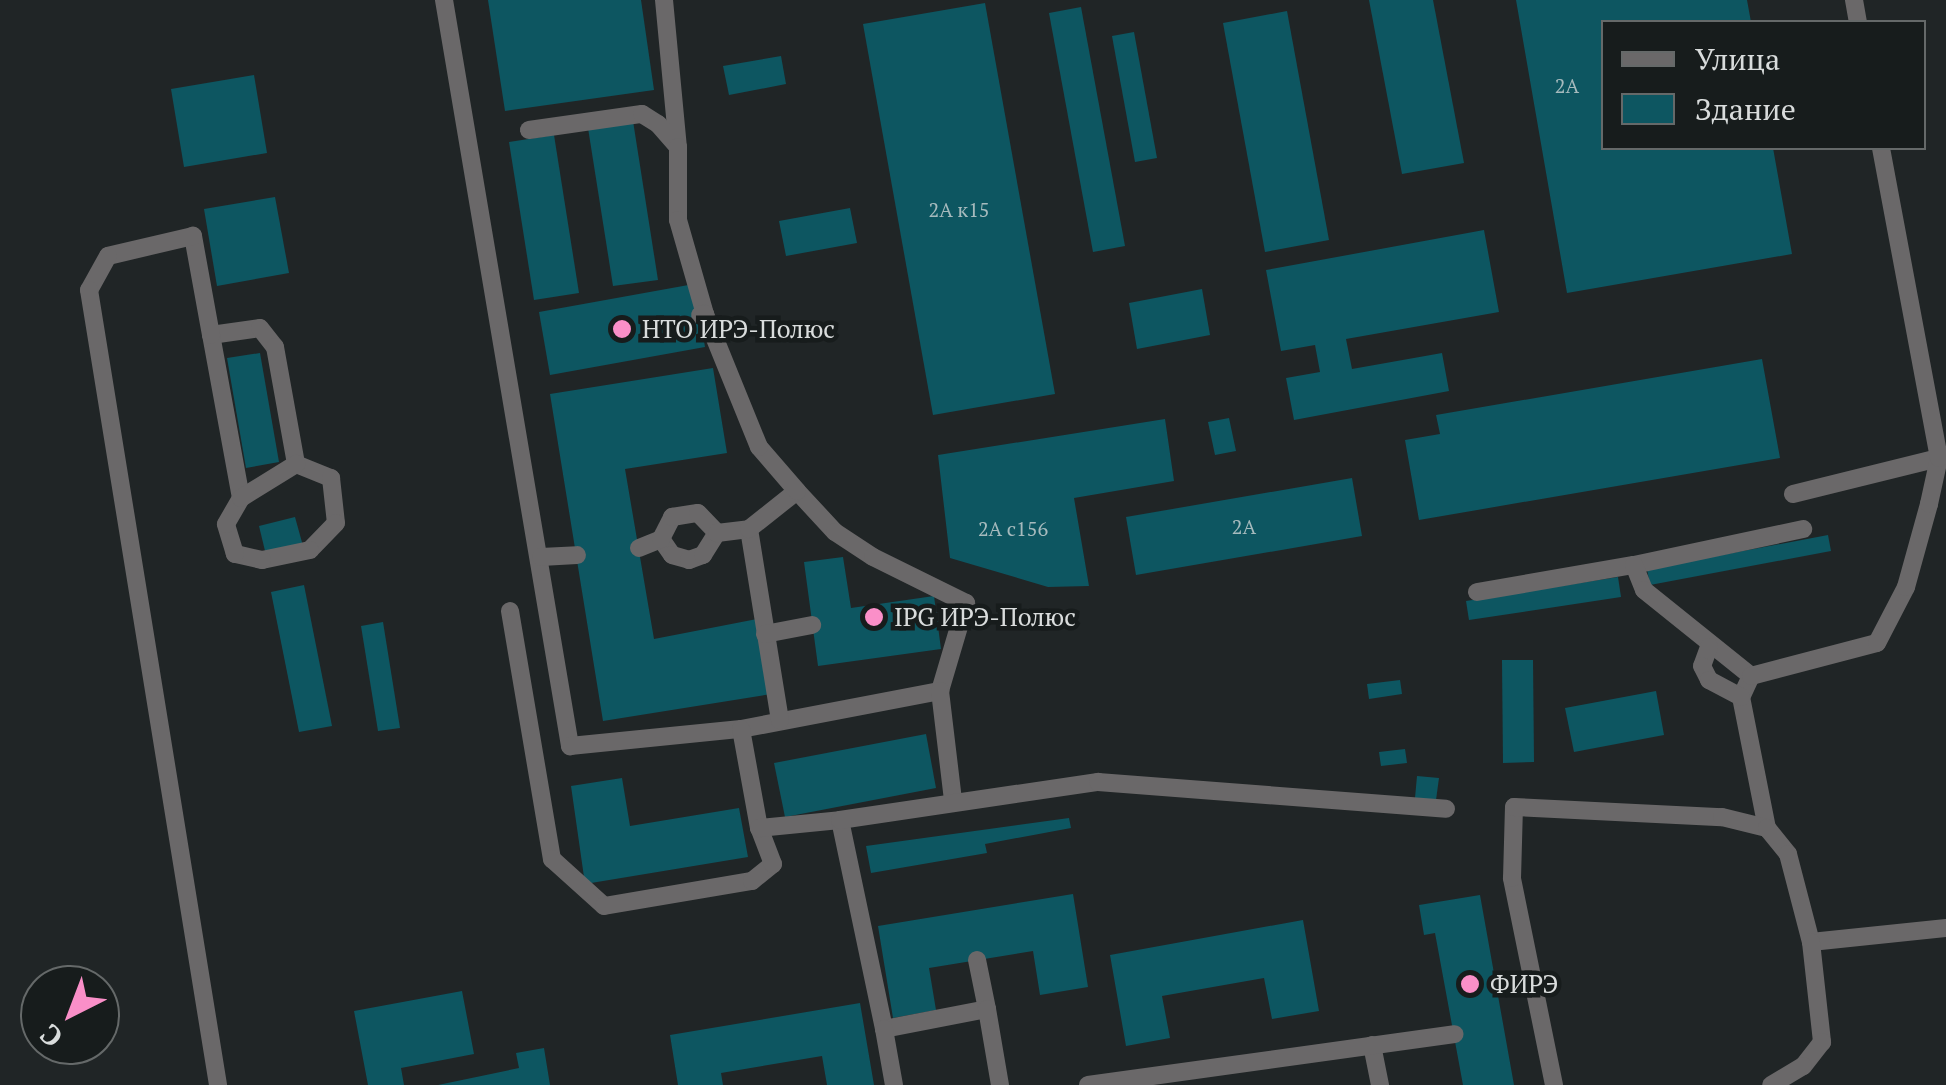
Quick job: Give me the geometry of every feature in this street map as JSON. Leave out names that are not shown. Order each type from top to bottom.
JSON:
[{"type":"street","points":[[444,0],[541,557],[543,609],[570,746],[741,729],[940,691]]},
{"type":"street","points":[[664,0],[678,147],[678,220],[702,315],[759,446],[835,532],[873,558],[966,603],[940,691],[953,800]]},
{"type":"street","points":[[529,130],[642,114],[678,147]]},
{"type":"street","points":[[1751,676],[1857,651],[1890,629],[1942,457],[1881,150]]},
{"type":"street","points":[[218,1085],[88,290],[108,256],[193,236],[240,498]]},
{"type":"street","points":[[211,335],[260,328],[275,347],[296,464]]},
{"type":"street","points":[[1793,494],[1942,457]]},
{"type":"street","points":[[296,464],[331,478],[336,524],[310,550],[262,560],[235,554],[226,524],[240,498],[296,464]]},
{"type":"street","points":[[717,533],[749,530],[797,492]]},
{"type":"street","points":[[638,548],[661,539],[672,517],[698,513],[717,533]]},
{"type":"street","points":[[1477,592],[1634,565],[1803,528]]},
{"type":"street","points":[[749,530],[780,721]]},
{"type":"street","points":[[661,539],[672,555],[688,560],[704,555],[717,533]]},
{"type":"street","points":[[541,557],[576,555]]},
{"type":"street","points":[[1634,565],[1644,590],[1709,647],[1728,652],[1751,676]]},
{"type":"street","points":[[510,612],[552,859],[604,906],[752,881],[773,864],[759,828],[741,729]]},
{"type":"street","points":[[765,634],[812,625]]},
{"type":"street","points":[[1709,647],[1702,666],[1709,680],[1742,698]]},
{"type":"street","points":[[1751,676],[1742,698],[1767,828],[1788,854],[1811,942],[1822,1042],[1803,1066],[1770,1085]]},
{"type":"street","points":[[759,828],[1098,782],[1446,810]]},
{"type":"street","points":[[1554,1085],[1512,878],[1514,807],[1722,817],[1767,828]]},
{"type":"street","points":[[840,820],[894,1085]]},
{"type":"street","points":[[1811,942],[1946,928]]},
{"type":"street","points":[[977,960],[1000,1085]]},
{"type":"street","points":[[884,1028],[987,1009]]},
{"type":"street","points":[[1096,1084],[1454,1034]]},
{"type":"street","points":[[1372,1045],[1380,1085]]},
{"type":"building","points":[[488,0],[641,0],[654,90],[505,111]]},
{"type":"building","points":[[1369,0],[1433,0],[1464,163],[1402,174]]},
{"type":"building","points":[[1516,0],[1747,0],[1751,20],[1601,20],[1601,150],[1773,150],[1792,254],[1567,293]]},
{"type":"building","points":[[985,3],[1055,394],[933,415],[863,24]]},
{"type":"building","points":[[1081,7],[1125,246],[1093,252],[1049,13]]},
{"type":"building","points":[[1287,11],[1329,240],[1265,252],[1223,23]]},
{"type":"building","points":[[1134,32],[1157,158],[1135,162],[1112,36]]},
{"type":"building","points":[[781,56],[786,84],[729,95],[723,66]]},
{"type":"building","points":[[254,75],[267,153],[184,167],[171,89]]},
{"type":"building","points":[[633,121],[658,280],[613,286],[588,128]]},
{"type":"building","points":[[554,135],[579,293],[534,300],[509,142]]},
{"type":"building","points":[[275,197],[289,273],[217,286],[204,209]]},
{"type":"building","points":[[850,208],[857,243],[786,256],[779,221]]},
{"type":"building","points":[[1484,230],[1499,312],[1346,339],[1352,369],[1442,353],[1449,391],[1294,420],[1286,378],[1320,372],[1315,345],[1281,351],[1266,270]]},
{"type":"building","name":"НТО ИРЭ-Полюс","points":[[694,284],[705,347],[550,375],[539,312]]},
{"type":"building","points":[[1202,289],[1210,335],[1137,349],[1129,303]]},
{"type":"building","points":[[260,353],[279,462],[246,468],[227,358]]},
{"type":"building","points":[[1762,359],[1780,458],[1419,520],[1405,440],[1440,434],[1436,415]]},
{"type":"building","points":[[713,368],[727,453],[625,469],[654,639],[757,619],[771,694],[603,721],[550,394]]},
{"type":"building","points":[[1229,418],[1236,451],[1215,455],[1208,422]]},
{"type":"building","points":[[1165,419],[1174,481],[1074,498],[1089,586],[1048,587],[950,558],[938,455]]},
{"type":"building","points":[[1352,478],[1362,536],[1136,575],[1126,517]]},
{"type":"building","points":[[295,517],[303,546],[266,555],[259,526]]},
{"type":"building","points":[[1828,535],[1831,551],[1650,585],[1647,569]]},
{"type":"building","name":"IPG ИРЭ-Полюс","points":[[843,557],[851,608],[934,596],[941,649],[818,666],[804,562]]},
{"type":"building","points":[[1618,577],[1621,597],[1469,620],[1466,601]]},
{"type":"building","points":[[304,585],[332,726],[299,732],[271,592]]},
{"type":"building","points":[[383,622],[400,728],[378,731],[361,626]]},
{"type":"building","points":[[1502,660],[1533,660],[1534,762],[1503,763]]},
{"type":"building","points":[[1400,680],[1402,694],[1369,699],[1367,684]]},
{"type":"building","points":[[1656,691],[1664,735],[1574,752],[1565,708]]},
{"type":"building","points":[[926,734],[936,788],[785,817],[774,763]]},
{"type":"building","points":[[1405,749],[1407,763],[1381,766],[1379,752]]},
{"type":"building","points":[[1417,776],[1439,778],[1436,800],[1415,798]]},
{"type":"building","points":[[622,778],[630,826],[739,808],[748,857],[585,884],[571,786]]},
{"type":"building","points":[[1069,818],[1071,828],[985,844],[987,853],[871,873],[866,846]]},
{"type":"building","points":[[1073,894],[1088,987],[1040,995],[1033,951],[929,968],[936,1010],[893,1018],[878,926]]},
{"type":"building","name":"ФИРЭ","points":[[1480,895],[1514,1085],[1463,1085],[1435,933],[1424,935],[1419,905]]},
{"type":"building","points":[[1303,920],[1319,1011],[1272,1019],[1264,978],[1162,996],[1170,1038],[1126,1046],[1110,955]]},
{"type":"building","points":[[462,991],[474,1054],[401,1068],[404,1085],[368,1085],[354,1011]]},
{"type":"building","points":[[860,1003],[874,1085],[827,1085],[822,1056],[721,1073],[723,1085],[678,1085],[670,1035]]},
{"type":"building","points":[[544,1048],[550,1085],[438,1085],[519,1068],[516,1053]]},
{"type":"place","name":"НТО ИРЭ-Полюс","points":[[622,329]]},
{"type":"place","name":"IPG ИРЭ-Полюс","points":[[874,617]]},
{"type":"place","name":"ФИРЭ","points":[[1470,984]]}]
